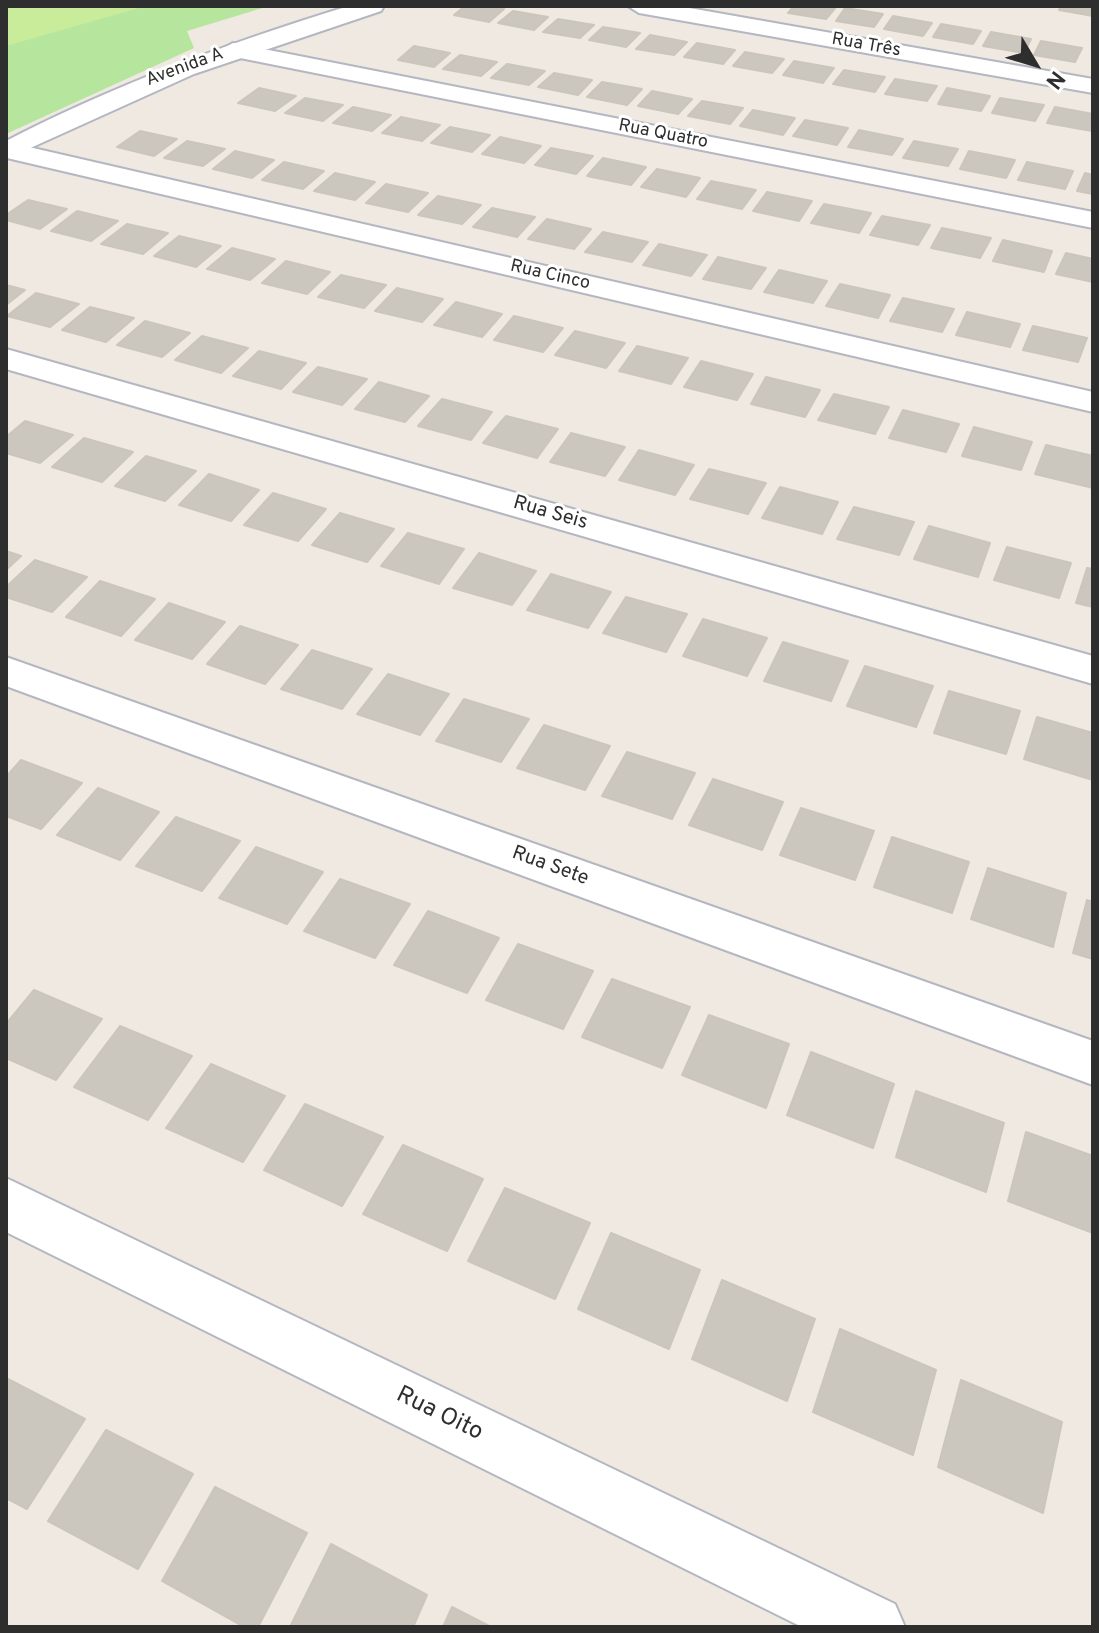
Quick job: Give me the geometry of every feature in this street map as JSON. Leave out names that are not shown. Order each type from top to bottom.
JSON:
[{"type":"street","name":"Avenida A","points":[[7,150],[121,92],[233,50],[373,6]]},
{"type":"street","name":"Rua Três","points":[[639,6],[1093,86]]},
{"type":"street","name":"Rua Quatro","points":[[233,50],[1093,220]]},
{"type":"street","name":"Rua Cinco","points":[[7,150],[1093,402]]},
{"type":"street","name":"Rua Seis","points":[[6,359],[1093,670]]},
{"type":"street","name":"Rua Sete","points":[[6,671],[1093,1063]]},
{"type":"street","name":"Rua Oito","points":[[6,1204],[872,1627]]},
{"type":"green space","points":[[6,6],[269,6],[187,31],[194,48],[6,134]]},
{"type":"green space","points":[[6,6],[146,6],[6,46]]},
{"type":"building","points":[[465,6],[504,9],[489,22],[454,15]]},
{"type":"building","points":[[794,6],[836,7],[826,19],[788,13]]},
{"type":"building","points":[[1061,6],[1093,6],[1093,16],[1059,10]]},
{"type":"building","points":[[845,8],[883,14],[874,27],[836,21]]},
{"type":"building","points":[[513,11],[548,17],[534,30],[498,23]]},
{"type":"building","points":[[893,16],[932,23],[923,36],[884,29]]},
{"type":"building","points":[[558,19],[594,25],[580,38],[543,32]]},
{"type":"building","points":[[941,24],[981,31],[973,44],[933,37]]},
{"type":"building","points":[[603,27],[640,33],[626,47],[589,40]]},
{"type":"building","points":[[991,32],[1031,39],[1024,53],[983,46]]},
{"type":"building","points":[[650,35],[687,42],[674,55],[636,49]]},
{"type":"building","points":[[1041,41],[1082,48],[1075,62],[1034,55]]},
{"type":"building","points":[[697,43],[735,50],[723,64],[684,57]]},
{"type":"building","points":[[414,46],[450,53],[434,67],[398,60]]},
{"type":"building","points":[[745,52],[784,59],[772,73],[733,66]]},
{"type":"building","points":[[460,55],[497,62],[481,76],[443,69]]},
{"type":"building","points":[[794,61],[834,68],[823,83],[783,75]]},
{"type":"building","points":[[507,64],[545,71],[529,85],[491,78]]},
{"type":"building","points":[[844,70],[885,77],[875,92],[833,84]]},
{"type":"building","points":[[554,73],[592,80],[578,95],[538,87]]},
{"type":"building","points":[[895,79],[937,86],[927,101],[885,94]]},
{"type":"building","points":[[602,82],[642,89],[627,105],[587,97]]},
{"type":"building","points":[[259,88],[296,96],[275,111],[238,103]]},
{"type":"building","points":[[947,88],[990,96],[981,111],[938,104]]},
{"type":"building","points":[[652,91],[692,99],[678,114],[638,106]]},
{"type":"building","points":[[305,98],[343,105],[323,121],[285,113]]},
{"type":"building","points":[[1000,98],[1044,105],[1035,121],[992,113]]},
{"type":"building","points":[[702,101],[743,108],[730,124],[688,116]]},
{"type":"building","points":[[353,107],[391,115],[372,131],[333,123]]},
{"type":"building","points":[[1055,107],[1093,114],[1092,131],[1047,123]]},
{"type":"building","points":[[753,110],[795,118],[783,135],[740,126]]},
{"type":"building","points":[[401,117],[440,125],[422,141],[382,133]]},
{"type":"building","points":[[805,120],[848,128],[837,145],[793,136]]},
{"type":"building","points":[[450,127],[490,135],[472,152],[431,143]]},
{"type":"building","points":[[859,130],[903,139],[892,155],[848,147]]},
{"type":"building","points":[[140,131],[177,139],[154,156],[117,147]]},
{"type":"building","points":[[500,137],[541,146],[524,163],[482,154]]},
{"type":"building","points":[[187,141],[225,149],[203,166],[164,158]]},
{"type":"building","points":[[914,141],[958,149],[948,166],[903,158]]},
{"type":"building","points":[[551,148],[593,156],[576,174],[535,165]]},
{"type":"building","points":[[235,151],[274,160],[252,178],[213,169]]},
{"type":"building","points":[[969,151],[1015,160],[1006,178],[960,169]]},
{"type":"building","points":[[603,158],[646,167],[631,185],[587,176]]},
{"type":"building","points":[[284,162],[324,171],[303,189],[262,180]]},
{"type":"building","points":[[1027,162],[1073,171],[1065,189],[1018,180]]},
{"type":"building","points":[[657,169],[700,178],[686,197],[641,187]]},
{"type":"building","points":[[335,173],[375,182],[355,200],[314,191]]},
{"type":"building","points":[[1085,173],[1093,175],[1093,194],[1077,191]]},
{"type":"building","points":[[711,181],[756,190],[742,209],[697,199]]},
{"type":"building","points":[[386,184],[428,193],[408,212],[366,203]]},
{"type":"building","points":[[767,192],[812,201],[799,221],[753,211]]},
{"type":"building","points":[[438,196],[481,205],[462,224],[418,215]]},
{"type":"building","points":[[28,200],[67,209],[40,229],[6,220],[6,215]]},
{"type":"building","points":[[824,204],[871,213],[859,233],[811,223]]},
{"type":"building","points":[[492,208],[535,217],[517,237],[473,227]]},
{"type":"building","points":[[77,211],[118,221],[91,241],[51,231]]},
{"type":"building","points":[[882,216],[930,225],[918,245],[870,235]]},
{"type":"building","points":[[547,219],[591,229],[574,249],[528,239]]},
{"type":"building","points":[[127,224],[168,233],[143,254],[101,244]]},
{"type":"building","points":[[942,228],[991,238],[980,258],[931,248]]},
{"type":"building","points":[[603,232],[648,242],[632,262],[585,252]]},
{"type":"building","points":[[179,236],[221,246],[196,267],[154,256]]},
{"type":"building","points":[[1003,240],[1052,251],[1044,272],[993,261]]},
{"type":"building","points":[[659,244],[707,255],[691,276],[643,265]]},
{"type":"building","points":[[232,248],[275,259],[250,280],[207,269]]},
{"type":"building","points":[[1066,253],[1093,259],[1093,282],[1056,274]]},
{"type":"building","points":[[718,257],[766,268],[751,289],[703,279]]},
{"type":"building","points":[[286,261],[330,272],[307,294],[262,283]]},
{"type":"building","points":[[779,270],[827,281],[813,303],[764,292]]},
{"type":"building","points":[[341,275],[386,285],[364,308],[318,297]]},
{"type":"building","points":[[840,284],[890,295],[878,318],[826,306]]},
{"type":"building","points":[[6,285],[25,290],[6,305]]},
{"type":"building","points":[[397,288],[443,299],[422,322],[375,311]]},
{"type":"building","points":[[36,293],[79,304],[50,327],[7,316]]},
{"type":"building","points":[[903,298],[954,309],[942,332],[890,321]]},
{"type":"building","points":[[456,302],[502,314],[482,337],[434,325]]},
{"type":"building","points":[[90,307],[134,318],[106,342],[62,330]]},
{"type":"building","points":[[967,312],[1020,324],[1010,347],[956,335]]},
{"type":"building","points":[[514,316],[563,328],[543,352],[494,340]]},
{"type":"building","points":[[145,321],[190,333],[162,357],[117,345]]},
{"type":"building","points":[[1033,326],[1087,338],[1078,362],[1023,350]]},
{"type":"building","points":[[575,331],[625,343],[606,368],[555,355]]},
{"type":"building","points":[[202,336],[248,348],[221,373],[175,360]]},
{"type":"building","points":[[637,346],[688,358],[671,384],[619,371]]},
{"type":"building","points":[[259,351],[306,363],[281,389],[233,376]]},
{"type":"building","points":[[701,361],[753,374],[737,400],[684,387]]},
{"type":"building","points":[[318,367],[367,379],[342,405],[293,392]]},
{"type":"building","points":[[766,377],[820,390],[805,417],[751,404]]},
{"type":"building","points":[[379,382],[429,396],[405,422],[355,409]]},
{"type":"building","points":[[834,394],[889,407],[875,434],[818,420]]},
{"type":"building","points":[[442,399],[492,412],[471,440],[418,426]]},
{"type":"building","points":[[903,410],[959,424],[946,452],[889,438]]},
{"type":"building","points":[[506,416],[558,429],[537,458],[483,443]]},
{"type":"building","points":[[25,421],[73,435],[40,463],[6,453],[6,437]]},
{"type":"building","points":[[974,427],[1032,442],[1021,470],[962,456]]},
{"type":"building","points":[[571,433],[625,447],[605,476],[550,462]]},
{"type":"building","points":[[84,438],[133,452],[102,482],[52,467]]},
{"type":"building","points":[[1046,445],[1093,456],[1093,488],[1035,474]]},
{"type":"building","points":[[639,450],[694,465],[675,495],[619,480]]},
{"type":"building","points":[[146,456],[196,471],[165,501],[115,486]]},
{"type":"building","points":[[709,469],[766,483],[748,514],[690,499]]},
{"type":"building","points":[[209,474],[259,490],[231,521],[179,505]]},
{"type":"building","points":[[780,487],[838,502],[822,534],[762,518]]},
{"type":"building","points":[[273,493],[326,509],[298,541],[244,525]]},
{"type":"building","points":[[854,507],[914,522],[899,555],[837,539]]},
{"type":"building","points":[[340,513],[394,529],[367,562],[312,545]]},
{"type":"building","points":[[929,526],[990,543],[978,577],[914,559]]},
{"type":"building","points":[[408,533],[464,549],[439,584],[381,566]]},
{"type":"building","points":[[1007,547],[1071,563],[1059,598],[994,580]]},
{"type":"building","points":[[6,551],[21,556],[6,570]]},
{"type":"building","points":[[479,553],[536,571],[512,605],[453,588]]},
{"type":"building","points":[[35,560],[87,577],[52,612],[6,597],[6,587]]},
{"type":"building","points":[[1087,568],[1093,569],[1093,607],[1076,603]]},
{"type":"building","points":[[551,574],[611,592],[588,628],[527,610]]},
{"type":"building","points":[[100,581],[155,599],[121,636],[66,617]]},
{"type":"building","points":[[626,597],[687,614],[666,652],[603,633]]},
{"type":"building","points":[[169,603],[225,622],[192,659],[135,640]]},
{"type":"building","points":[[703,619],[767,638],[747,676],[683,656]]},
{"type":"building","points":[[240,626],[298,645],[265,684],[207,664]]},
{"type":"building","points":[[783,642],[848,661],[831,701],[764,681]]},
{"type":"building","points":[[312,650],[372,669],[342,709],[281,689]]},
{"type":"building","points":[[865,666],[933,686],[916,727],[847,706]]},
{"type":"building","points":[[388,674],[449,694],[420,735],[357,714]]},
{"type":"building","points":[[949,691],[1020,711],[1006,754],[934,733]]},
{"type":"building","points":[[464,699],[529,719],[501,762],[436,741]]},
{"type":"building","points":[[1037,717],[1093,733],[1093,780],[1024,759]]},
{"type":"building","points":[[544,725],[610,746],[585,790],[517,768]]},
{"type":"building","points":[[627,752],[695,773],[672,819],[602,796]]},
{"type":"building","points":[[21,760],[82,783],[41,829],[6,816],[6,777]]},
{"type":"building","points":[[713,779],[783,802],[762,850],[689,825]]},
{"type":"building","points":[[98,788],[159,812],[120,860],[57,835]]},
{"type":"building","points":[[801,808],[874,831],[855,880],[780,855]]},
{"type":"building","points":[[176,817],[240,841],[202,891],[136,866]]},
{"type":"building","points":[[892,837],[969,862],[952,913],[874,887]]},
{"type":"building","points":[[256,847],[323,872],[287,924],[219,898]]},
{"type":"building","points":[[988,868],[1066,893],[1053,947],[971,919]]},
{"type":"building","points":[[340,879],[410,904],[375,958],[304,931]]},
{"type":"building","points":[[1087,900],[1093,902],[1093,959],[1073,953]]},
{"type":"building","points":[[428,911],[499,938],[467,993],[394,965]]},
{"type":"building","points":[[518,944],[593,971],[563,1029],[486,1000]]},
{"type":"building","points":[[612,979],[690,1007],[662,1068],[582,1037]]},
{"type":"building","points":[[34,990],[102,1019],[56,1080],[6,1058],[6,1024]]},
{"type":"building","points":[[709,1015],[789,1044],[766,1108],[682,1075]]},
{"type":"building","points":[[120,1026],[192,1056],[148,1120],[74,1087]]},
{"type":"building","points":[[811,1052],[894,1084],[873,1148],[787,1115]]},
{"type":"building","points":[[211,1064],[285,1096],[243,1162],[166,1128]]},
{"type":"building","points":[[916,1091],[1004,1123],[986,1192],[896,1157]]},
{"type":"building","points":[[305,1104],[383,1137],[342,1206],[264,1170]]},
{"type":"building","points":[[1026,1132],[1093,1156],[1093,1233],[1008,1201]]},
{"type":"building","points":[[403,1145],[483,1179],[447,1251],[363,1214]]},
{"type":"building","points":[[505,1188],[590,1223],[555,1299],[468,1261]]},
{"type":"building","points":[[611,1233],[700,1270],[669,1349],[578,1309]]},
{"type":"building","points":[[722,1280],[815,1319],[787,1401],[692,1359]]},
{"type":"building","points":[[840,1329],[936,1370],[913,1455],[813,1412]]},
{"type":"building","points":[[6,1378],[85,1419],[27,1509],[6,1498]]},
{"type":"building","points":[[961,1380],[1062,1422],[1043,1513],[938,1467]]},
{"type":"building","points":[[106,1430],[193,1474],[138,1569],[48,1521]]},
{"type":"building","points":[[215,1487],[307,1533],[258,1627],[244,1627],[162,1581]]},
{"type":"building","points":[[331,1544],[427,1595],[413,1627],[290,1627]]},
{"type":"building","points":[[452,1607],[491,1627],[443,1627]]}]
